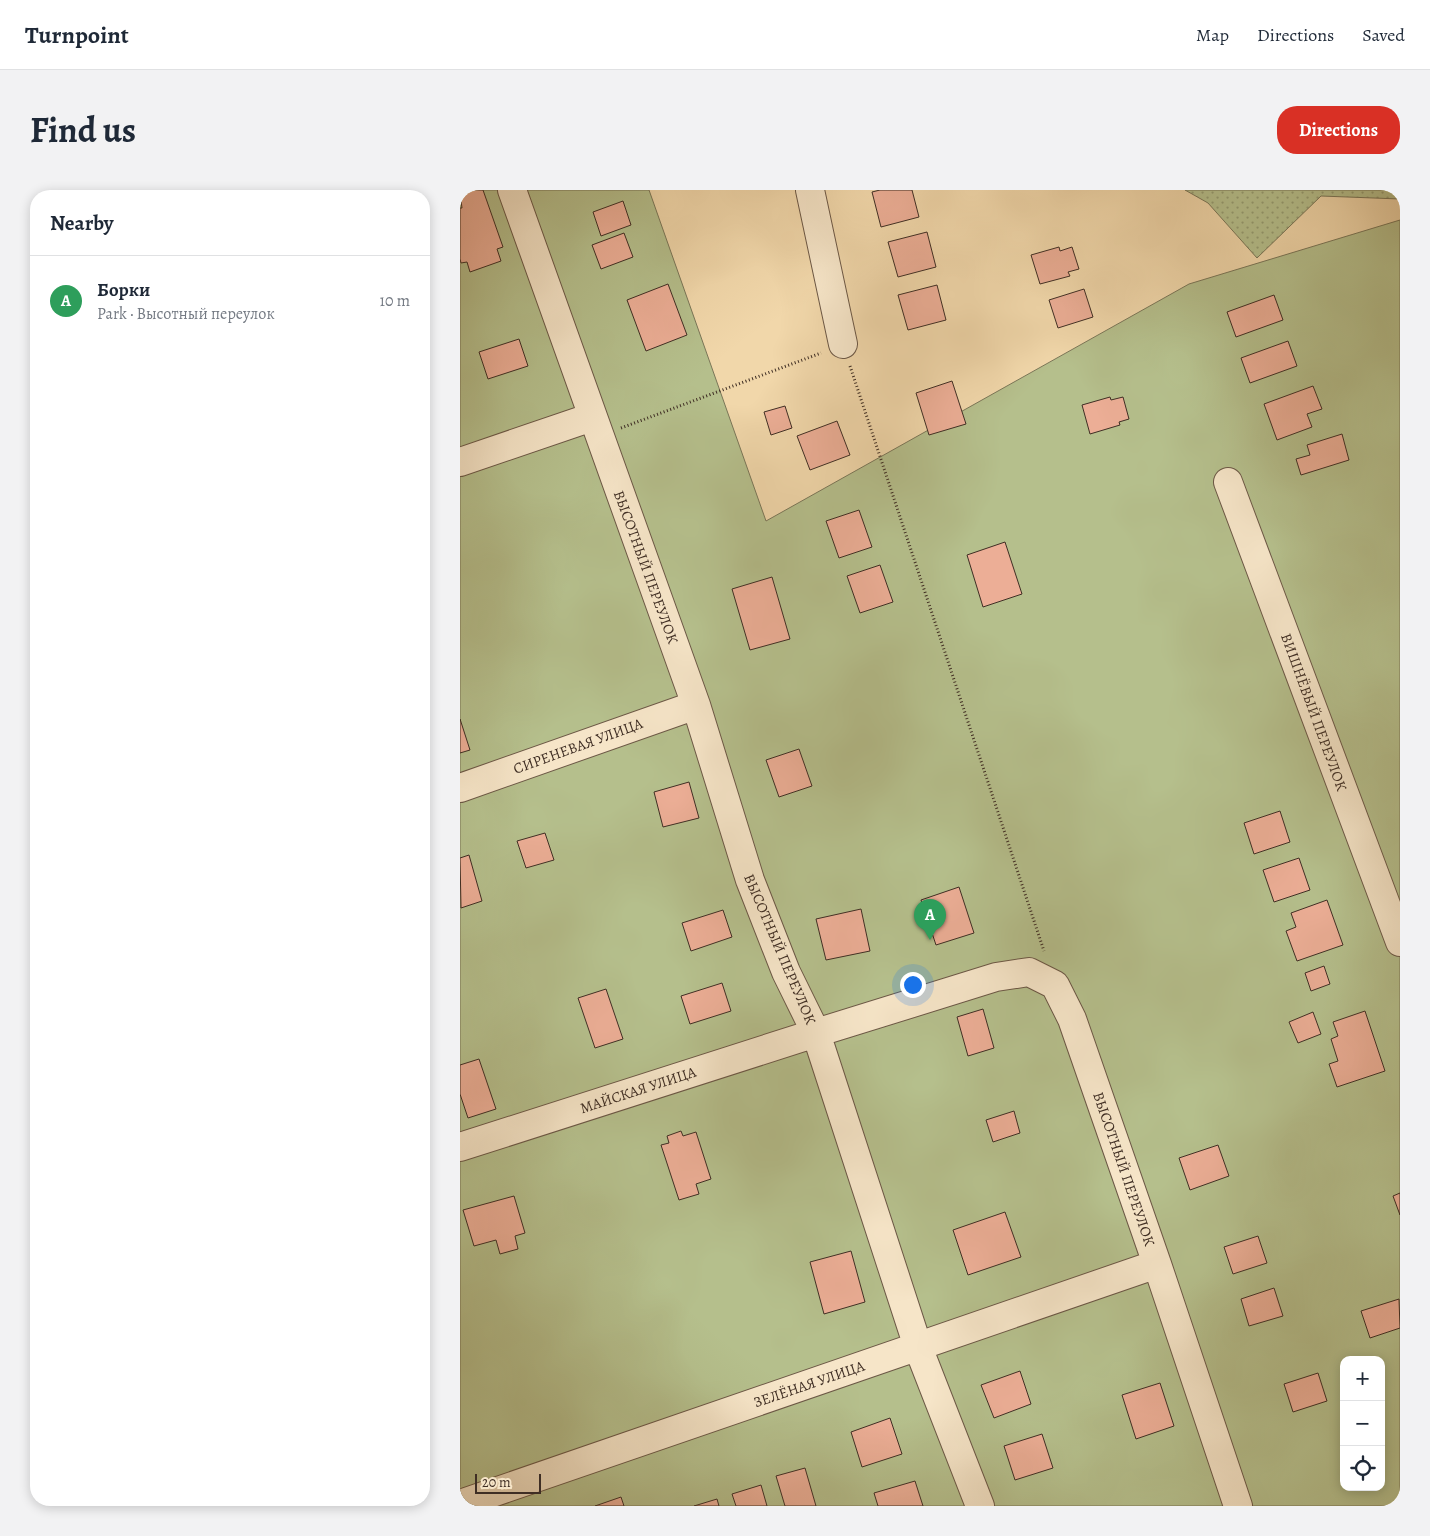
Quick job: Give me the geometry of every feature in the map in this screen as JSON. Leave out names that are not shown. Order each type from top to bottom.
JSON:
[{"type":"street","name":"ВЫСОТНЫЙ ПЕРЕУЛОК","points":[[512,190],[595,427],[696,704],[750,880],[786,972],[816,1033],[996,977],[1029,972],[1055,985],[1072,1020],[1157,1264],[1238,1506]]},
{"type":"street","points":[[810,190],[843,344]]},
{"type":"street","points":[[460,462],[595,427]]},
{"type":"street","name":"ВИШНЁВЫЙ ПЕРЕУЛОК","points":[[1228,482],[1400,942]]},
{"type":"street","name":"СИРЕНЕВАЯ УЛИЦА","points":[[460,788],[696,704]]},
{"type":"street","points":[[816,1033],[918,1346],[980,1506]]},
{"type":"street","name":"МАЙСКАЯ УЛИЦА","points":[[460,1147],[816,1033]]},
{"type":"street","name":"ЗЕЛЁНАЯ УЛИЦА","points":[[460,1504],[1157,1264]]},
{"type":"path","points":[[595,427],[843,344],[1055,985]]},
{"type":"green space","points":[[460,190],[649,190],[766,521],[1189,284],[1400,220],[1400,1506],[460,1506]]},
{"type":"green space","points":[[1185,190],[1400,190],[1400,199],[1321,196],[1257,258],[1208,203]]},
{"type":"building","points":[[469,190],[483,190],[503,247],[497,249],[501,261],[470,272],[467,262],[461,263],[460,259],[460,208],[462,208],[460,193]]},
{"type":"building","points":[[880,190],[912,190],[919,217],[881,227],[872,192]]},
{"type":"building","points":[[623,201],[631,225],[601,236],[593,212]]},
{"type":"building","points":[[927,232],[936,267],[898,277],[888,242]]},
{"type":"building","points":[[624,233],[633,257],[601,269],[592,245]]},
{"type":"building","points":[[1059,247],[1060,251],[1072,247],[1079,269],[1068,272],[1070,276],[1040,284],[1031,255]]},
{"type":"building","points":[[668,284],[687,335],[646,351],[627,300]]},
{"type":"building","points":[[937,285],[946,320],[908,330],[898,295]]},
{"type":"building","points":[[1084,289],[1093,317],[1058,328],[1049,300]]},
{"type":"building","points":[[1274,295],[1283,320],[1236,337],[1227,312]]},
{"type":"building","points":[[519,339],[528,366],[488,379],[479,352]]},
{"type":"building","points":[[1288,341],[1297,366],[1250,383],[1241,358]]},
{"type":"building","points":[[952,381],[966,424],[929,435],[916,393]]},
{"type":"building","points":[[1313,386],[1322,409],[1307,414],[1312,427],[1277,440],[1264,404]]},
{"type":"building","points":[[1110,397],[1111,400],[1123,397],[1129,419],[1119,422],[1120,425],[1090,434],[1082,405]]},
{"type":"building","points":[[785,406],[792,428],[771,435],[764,412]]},
{"type":"building","points":[[837,421],[850,455],[810,470],[797,436]]},
{"type":"building","points":[[1342,434],[1349,460],[1301,475],[1296,459],[1310,455],[1307,445]]},
{"type":"building","points":[[859,510],[872,547],[839,558],[826,521]]},
{"type":"building","points":[[1005,542],[1022,594],[983,607],[967,555]]},
{"type":"building","points":[[880,565],[893,602],[860,613],[847,576]]},
{"type":"building","points":[[772,577],[790,639],[750,650],[732,589]]},
{"type":"building","points":[[460,719],[470,750],[460,753]]},
{"type":"building","points":[[799,749],[812,786],[779,797],[766,760]]},
{"type":"building","points":[[689,782],[699,818],[663,827],[654,792]]},
{"type":"building","points":[[1280,811],[1290,842],[1254,854],[1244,823]]},
{"type":"building","points":[[545,833],[554,860],[526,868],[517,841]]},
{"type":"building","points":[[469,855],[482,901],[461,908],[460,858]]},
{"type":"building","points":[[1299,858],[1310,890],[1274,902],[1263,870]]},
{"type":"building","points":[[959,887],[974,933],[936,945],[921,900]]},
{"type":"building","points":[[1327,900],[1343,945],[1297,961],[1286,931],[1296,927],[1291,913]]},
{"type":"building","points":[[861,909],[870,951],[826,960],[816,919]]},
{"type":"building","points":[[723,910],[732,937],[691,951],[682,923]]},
{"type":"building","points":[[1324,966],[1330,984],[1311,991],[1305,973]]},
{"type":"building","points":[[722,983],[731,1011],[690,1024],[681,996]]},
{"type":"building","points":[[606,989],[623,1039],[595,1048],[578,998]]},
{"type":"building","points":[[983,1009],[994,1048],[968,1056],[957,1017]]},
{"type":"building","points":[[1365,1011],[1385,1071],[1337,1087],[1329,1064],[1338,1061],[1331,1039],[1338,1036],[1333,1022]]},
{"type":"building","points":[[1313,1012],[1321,1034],[1298,1043],[1289,1022]]},
{"type":"building","points":[[479,1059],[496,1109],[468,1118],[460,1094],[460,1065]]},
{"type":"building","points":[[1014,1111],[1020,1133],[993,1142],[986,1120]]},
{"type":"building","points":[[681,1131],[683,1136],[696,1132],[711,1179],[696,1184],[699,1194],[679,1200],[661,1145],[669,1143],[667,1136]]},
{"type":"building","points":[[1218,1145],[1229,1176],[1190,1190],[1179,1158]]},
{"type":"building","points":[[1400,1193],[1400,1215],[1393,1196]]},
{"type":"building","points":[[514,1196],[525,1233],[515,1236],[518,1249],[500,1254],[496,1240],[474,1246],[463,1210]]},
{"type":"building","points":[[1005,1212],[1021,1257],[968,1275],[953,1230]]},
{"type":"building","points":[[1258,1236],[1267,1263],[1233,1274],[1224,1247]]},
{"type":"building","points":[[851,1251],[865,1302],[824,1314],[810,1262]]},
{"type":"building","points":[[1274,1288],[1283,1316],[1249,1326],[1241,1299]]},
{"type":"building","points":[[1399,1299],[1400,1328],[1370,1338],[1361,1311]]},
{"type":"building","points":[[1020,1371],[1031,1404],[994,1418],[981,1385]]},
{"type":"building","points":[[1318,1373],[1327,1401],[1293,1412],[1284,1384]]},
{"type":"building","points":[[1160,1383],[1174,1426],[1136,1439],[1122,1395]]},
{"type":"building","points":[[890,1418],[902,1454],[862,1467],[851,1432]]},
{"type":"building","points":[[1042,1434],[1053,1468],[1015,1480],[1004,1446]]},
{"type":"building","points":[[805,1468],[816,1506],[785,1506],[776,1476]]},
{"type":"building","points":[[915,1481],[923,1506],[878,1506],[874,1493]]},
{"type":"building","points":[[761,1485],[767,1506],[736,1506],[732,1494]]},
{"type":"building","points":[[621,1497],[624,1506],[595,1506]]},
{"type":"building","points":[[717,1499],[719,1506],[694,1506]]},
{"type":"place","name":"Борки","points":[[930,940]]}]
